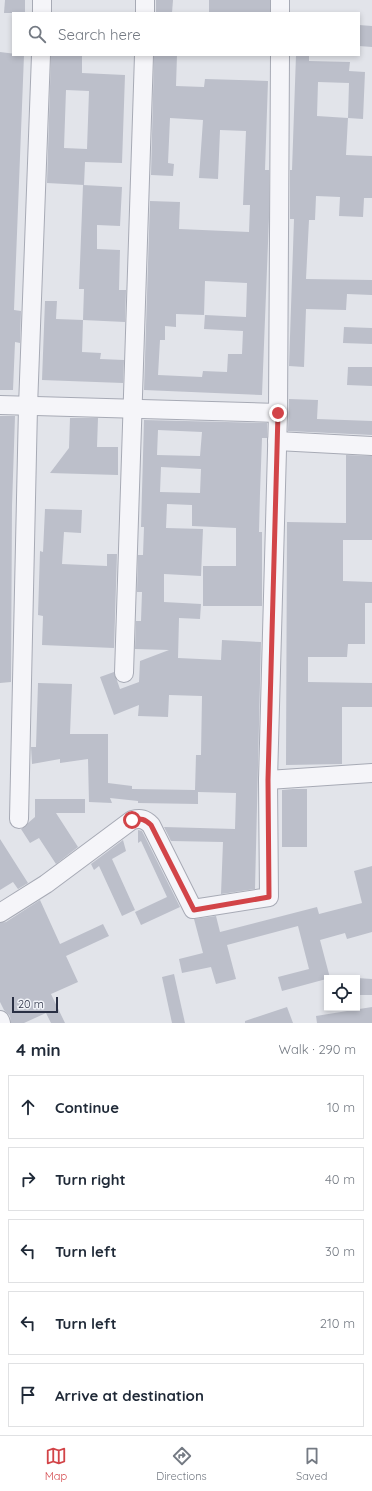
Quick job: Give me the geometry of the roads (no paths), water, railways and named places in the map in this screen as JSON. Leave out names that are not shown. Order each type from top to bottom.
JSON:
[{"type":"street","points":[[42,0],[42,12]]},
{"type":"street","points":[[145,0],[145,12]]},
{"type":"street","points":[[280,0],[280,12]]},
{"type":"street","points":[[19,819],[28,407],[40,56]]},
{"type":"street","points":[[124,673],[144,56]]},
{"type":"street","points":[[0,913],[46,884],[132,820],[138,819],[146,820],[151,825],[194,910],[269,897],[268,780],[278,413],[280,56]]},
{"type":"street","points":[[0,405],[278,413]]},
{"type":"street","points":[[277,441],[372,446]]},
{"type":"street","points":[[268,780],[372,773]]}]
